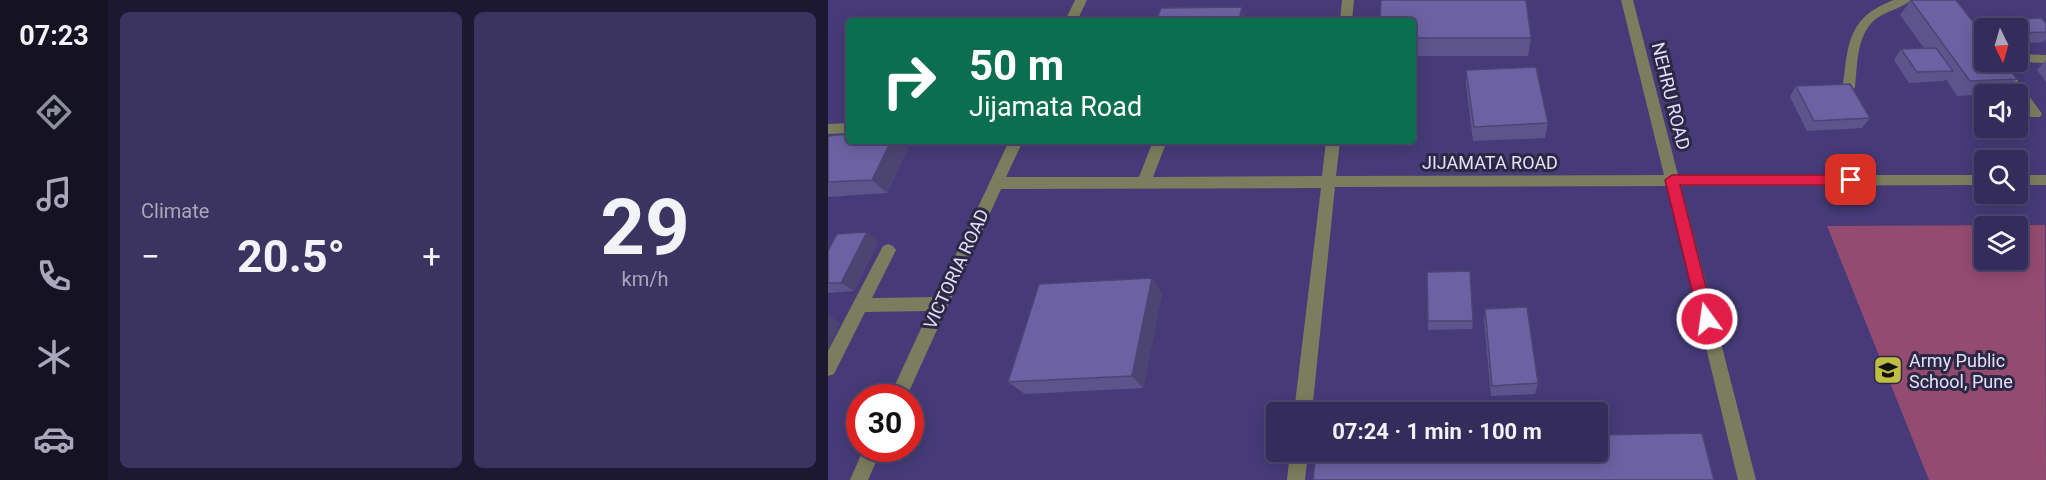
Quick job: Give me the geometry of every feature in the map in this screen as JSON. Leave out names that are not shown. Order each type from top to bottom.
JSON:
[{"type":"street","points":[[1072,18],[1081,0]]},
{"type":"street","points":[[1346,18],[1348,0]]},
{"type":"street","name":"NEHRU ROAD","points":[[1627,0],[1747,480]]},
{"type":"street","points":[[1849,87],[1856,34],[1870,16],[1905,0]]},
{"type":"street","points":[[2028,58],[2046,59]]},
{"type":"street","points":[[2005,72],[2035,114]]},
{"type":"street","points":[[828,129],[846,128]]},
{"type":"street","name":"VICTORIA ROAD","points":[[903,384],[1015,144]]},
{"type":"street","points":[[1144,183],[1159,144]]},
{"type":"street","points":[[1304,402],[1333,144]]},
{"type":"street","name":"JIJAMATA ROAD","points":[[996,183],[1974,180]]},
{"type":"street","points":[[2028,180],[2046,180]]},
{"type":"street","points":[[828,368],[888,250]]},
{"type":"street","points":[[861,304],[940,304]]},
{"type":"street","points":[[859,480],[867,462]]},
{"type":"street","points":[[1296,480],[1298,462]]},
{"type":"shaded area","points":[[1974,225],[1974,270],[2028,270],[2028,225],[2045,225],[2046,480],[1929,480],[1827,226]]},
{"type":"building","points":[[1381,0],[1526,0],[1531,38],[1416,38],[1416,18],[1380,18]]},
{"type":"building","points":[[1911,0],[1956,0],[1974,23],[1974,72],[2012,72],[2017,79],[1970,81]]},
{"type":"building","points":[[1242,7],[1240,18],[1157,18],[1161,8]]},
{"type":"building","points":[[2041,18],[2046,23],[2046,32],[2028,33],[2028,19]]},
{"type":"building","points":[[1936,48],[1953,71],[1917,72],[1901,49]]},
{"type":"building","points":[[1536,67],[1548,123],[1474,127],[1466,70]]},
{"type":"building","points":[[1850,84],[1870,118],[1814,121],[1796,86]]},
{"type":"building","points":[[846,134],[846,144],[890,144],[872,180],[828,182],[828,136]]},
{"type":"building","points":[[867,232],[841,283],[828,283],[828,251],[837,234]]},
{"type":"building","points":[[1470,271],[1473,321],[1428,321],[1427,272]]},
{"type":"building","points":[[1152,278],[1132,376],[1008,382],[1039,284]]},
{"type":"building","points":[[1527,307],[1538,383],[1492,386],[1485,309]]},
{"type":"building","points":[[1702,433],[1714,480],[1313,480],[1315,462],[1608,462],[1608,435]]},
{"type":"place","name":"Army Public School, Pune","points":[[1888,370]]},
{"type":"route","points":[[1707,319],[1672,180],[1851,180]]}]
